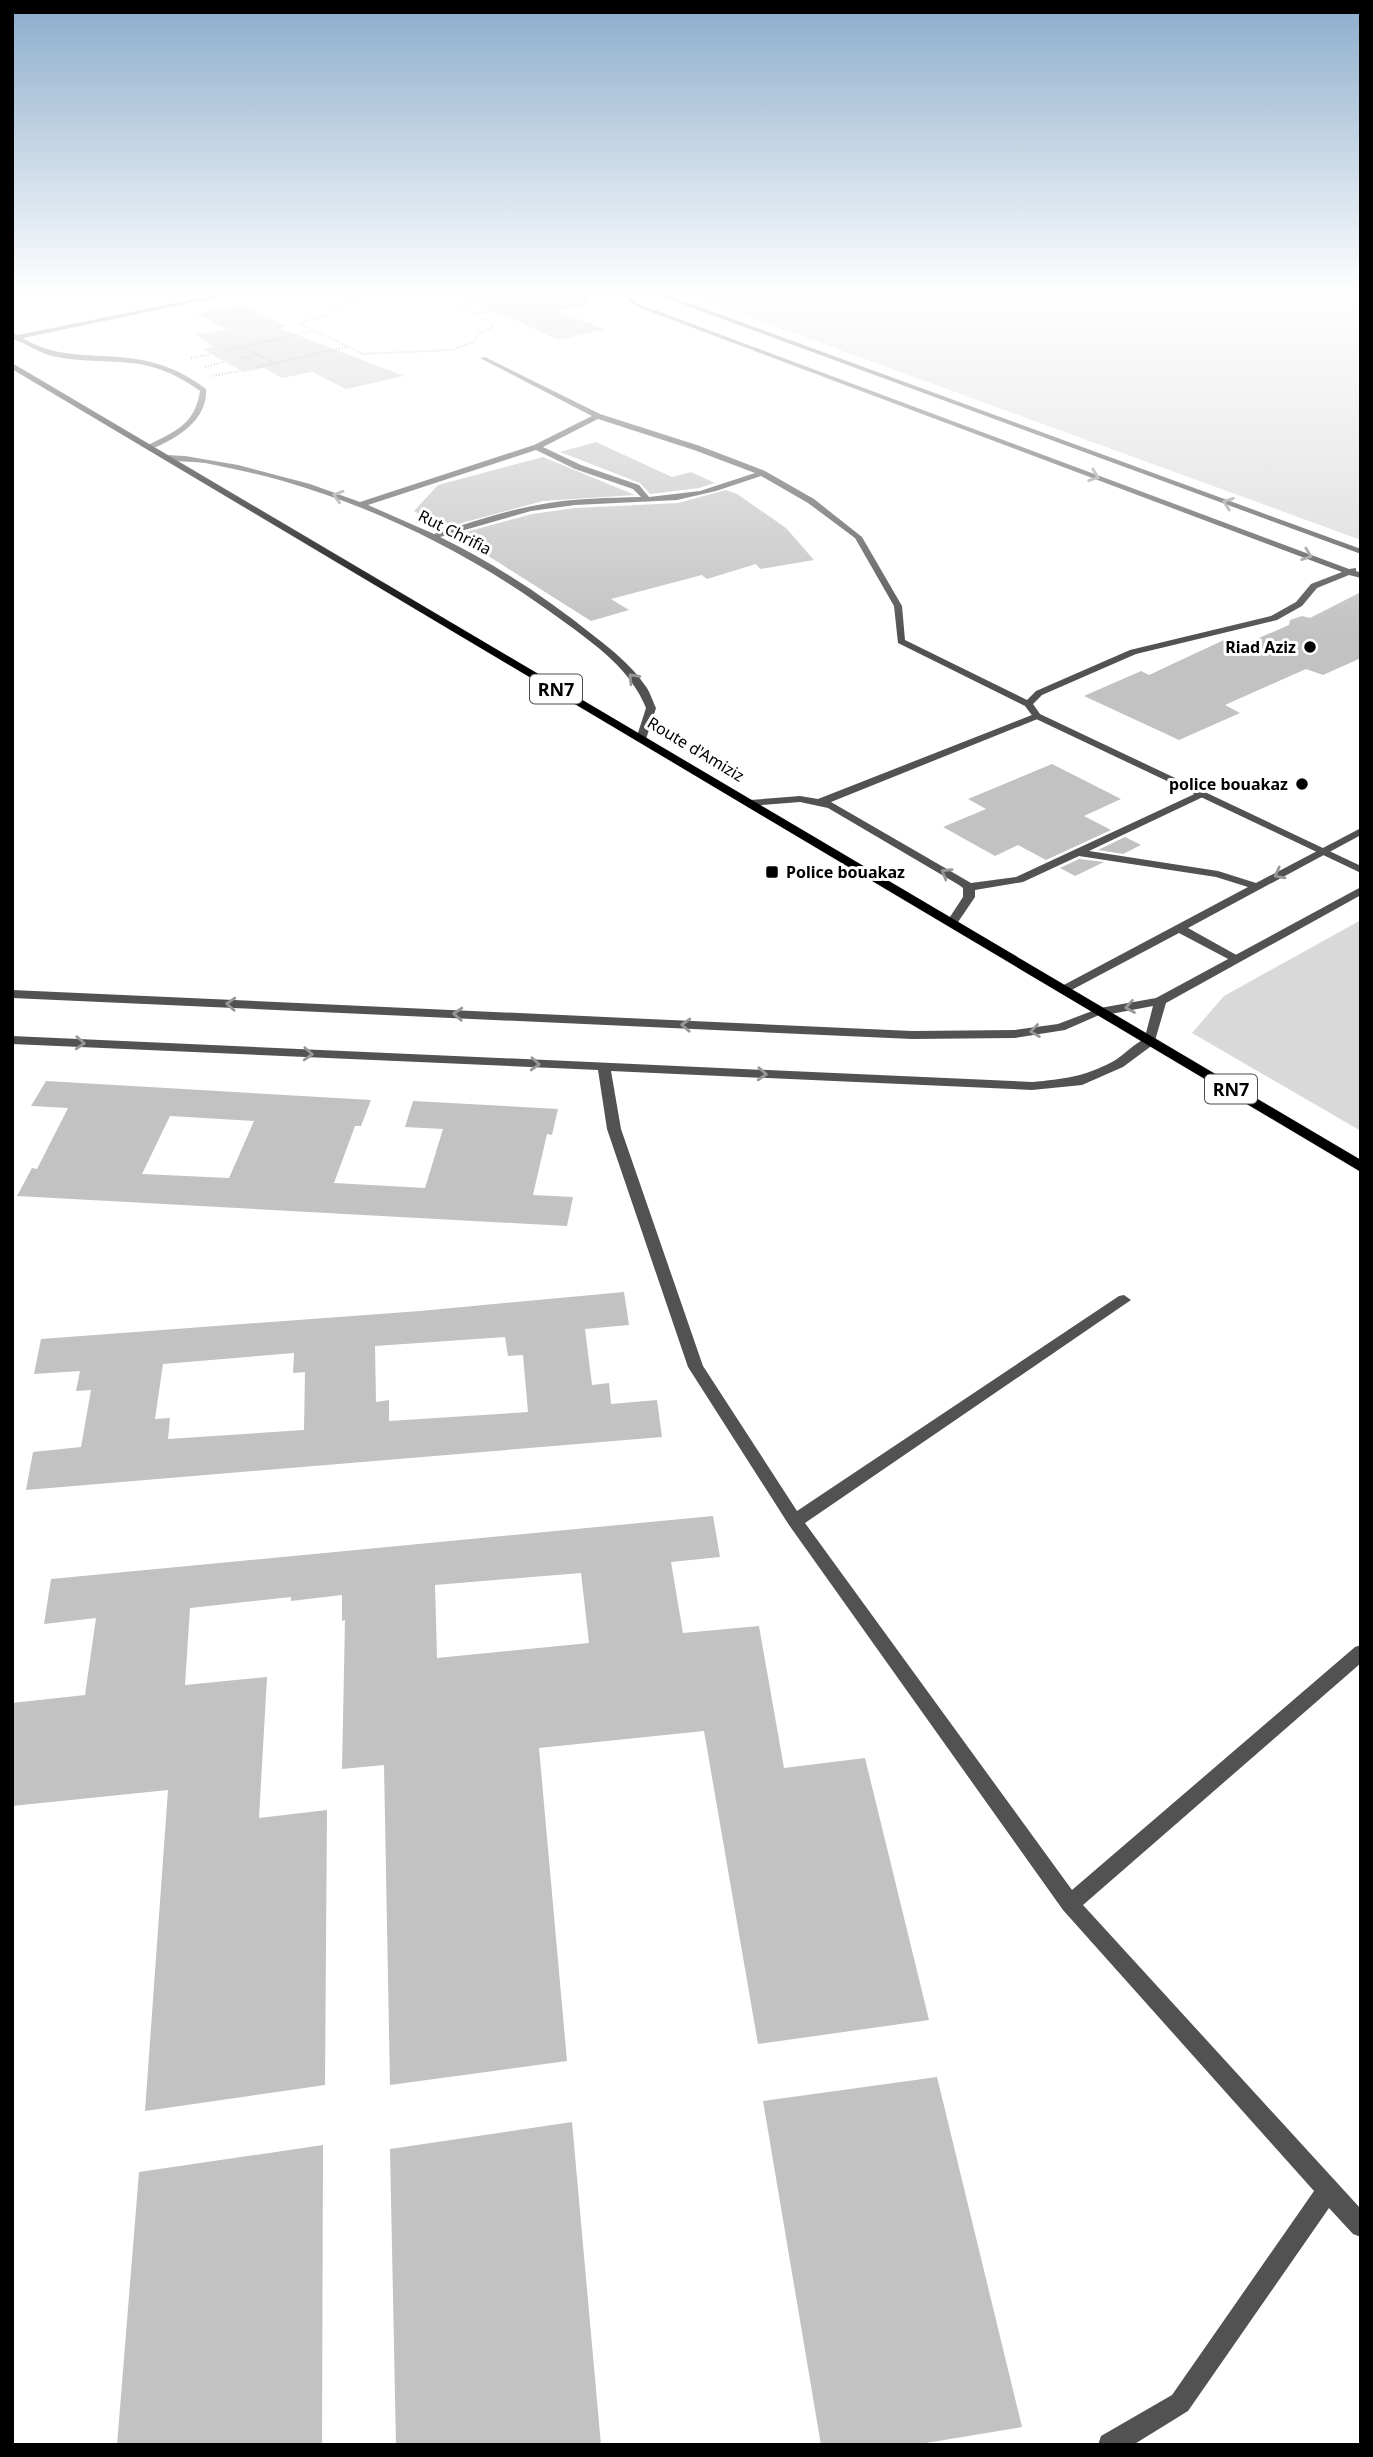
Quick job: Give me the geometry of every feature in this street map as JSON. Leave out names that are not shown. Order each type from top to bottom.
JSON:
[{"type":"main road","name":"Route d'Amiziz","points":[[83,407],[1361,1167]]},
{"type":"street","points":[[151,447],[184,429],[202,407]]},
{"type":"street","points":[[578,407],[597,416],[697,448],[762,473],[811,501],[858,537],[898,606],[901,641],[1028,704],[1037,716],[1361,870]]},
{"type":"street","points":[[908,407],[1361,576]]},
{"type":"street","points":[[966,407],[1361,552]]},
{"type":"street","points":[[363,504],[537,447],[597,416]]},
{"type":"street","points":[[1041,442],[1052,438]]},
{"type":"street","points":[[1020,449],[1031,445]]},
{"type":"street","points":[[537,447],[578,467],[636,487],[646,499]]},
{"type":"street","name":"Rut Chrifia","points":[[167,457],[205,459],[272,475],[363,504],[436,536],[536,595],[589,636],[640,684],[651,708],[640,739]]},
{"type":"street","points":[[436,536],[544,506],[709,492],[762,473]]},
{"type":"street","points":[[1028,704],[1040,693],[1133,652],[1274,618],[1299,604],[1314,586],[1361,567]]},
{"type":"street","points":[[821,802],[1037,716]]},
{"type":"street","points":[[750,803],[800,799],[821,802],[839,809],[969,887],[1018,880],[1201,794]]},
{"type":"street","points":[[1064,990],[1361,831]]},
{"type":"street","points":[[1076,852],[1218,874],[1256,886]]},
{"type":"street","points":[[952,923],[969,897],[969,887]]},
{"type":"street","points":[[12,994],[912,1035],[1015,1034],[1061,1027],[1100,1012],[1160,1001],[1361,890]]},
{"type":"street","points":[[1178,928],[1236,959]]},
{"type":"street","points":[[12,1040],[1032,1086],[1077,1082],[1119,1064],[1150,1041],[1160,1001]]},
{"type":"street","points":[[604,1067],[614,1129],[696,1367],[794,1521],[1070,1904],[1327,2192],[1361,2226]]},
{"type":"street","points":[[794,1521],[1124,1300]]},
{"type":"street","points":[[1070,1904],[1361,1652]]},
{"type":"street","points":[[1110,2445],[1180,2403],[1327,2192]]},
{"type":"shaded area","points":[[995,407],[1361,407],[1361,540]]},
{"type":"shaded area","points":[[1361,920],[1361,1131],[1192,1033],[1224,996]]},
{"type":"building","points":[[596,442],[672,477],[691,472],[715,483],[699,488],[650,494],[640,483],[560,452]]},
{"type":"building","points":[[543,457],[635,495],[543,501],[443,528],[414,511],[438,485]]},
{"type":"building","points":[[726,490],[737,494],[786,528],[814,560],[760,569],[756,564],[707,579],[702,575],[611,599],[629,610],[591,621],[455,535],[532,514],[575,508],[678,503]]},
{"type":"building","points":[[1361,592],[1361,658],[1323,675],[1306,669],[1225,705],[1240,713],[1179,740],[1084,696],[1141,671],[1149,675],[1226,639],[1245,644],[1289,625],[1290,620],[1302,616],[1310,618]]},
{"type":"building","points":[[1052,764],[1121,799],[1084,816],[1111,830],[1046,860],[1018,845],[995,856],[943,827],[986,809],[968,799]]},
{"type":"building","points":[[1125,837],[1141,845],[1123,854],[1098,850]]},
{"type":"building","points":[[1079,859],[1104,862],[1075,876],[1060,868]]},
{"type":"building","points":[[46,1081],[371,1100],[361,1126],[355,1126],[334,1183],[425,1188],[443,1129],[405,1127],[413,1101],[558,1109],[552,1135],[547,1134],[533,1195],[573,1197],[567,1226],[17,1196],[32,1168],[37,1169],[68,1108],[31,1106]],"holes":[[[170,1116],[254,1121],[229,1178],[142,1174]]]},
{"type":"building","points":[[624,1292],[629,1325],[585,1329],[592,1385],[609,1383],[611,1404],[657,1400],[662,1437],[26,1490],[33,1452],[81,1447],[91,1390],[76,1391],[80,1371],[34,1374],[41,1339],[420,1311]],"holes":[[[505,1337],[508,1356],[523,1355],[528,1412],[389,1421],[389,1400],[376,1402],[375,1346]],[[294,1353],[293,1373],[305,1372],[304,1430],[168,1439],[170,1418],[155,1419],[163,1364]]]},
{"type":"building","points":[[713,1516],[720,1557],[671,1562],[683,1633],[759,1626],[784,1768],[865,1758],[929,2020],[758,2044],[704,1731],[539,1748],[567,2061],[390,2085],[384,1765],[342,1769],[345,1620],[342,1621],[342,1595],[291,1601],[291,1597],[190,1608],[185,1685],[267,1677],[259,1818],[327,1810],[325,2085],[145,2111],[168,1790],[12,1806],[12,1703],[85,1695],[96,1618],[44,1624],[51,1579]],"holes":[[[581,1573],[589,1643],[437,1658],[435,1585]]]},
{"type":"building","points":[[937,2077],[1022,2427],[914,2445],[821,2445],[763,2101]]},
{"type":"building","points":[[572,2122],[601,2445],[396,2445],[390,2149]]},
{"type":"building","points":[[323,2145],[322,2445],[117,2445],[139,2172]]},
{"type":"place","name":"Riad Aziz","points":[[1310,647]]},
{"type":"place","name":"police bouakaz","points":[[1302,784]]},
{"type":"place","name":"Police bouakaz","points":[[772,872]]}]
